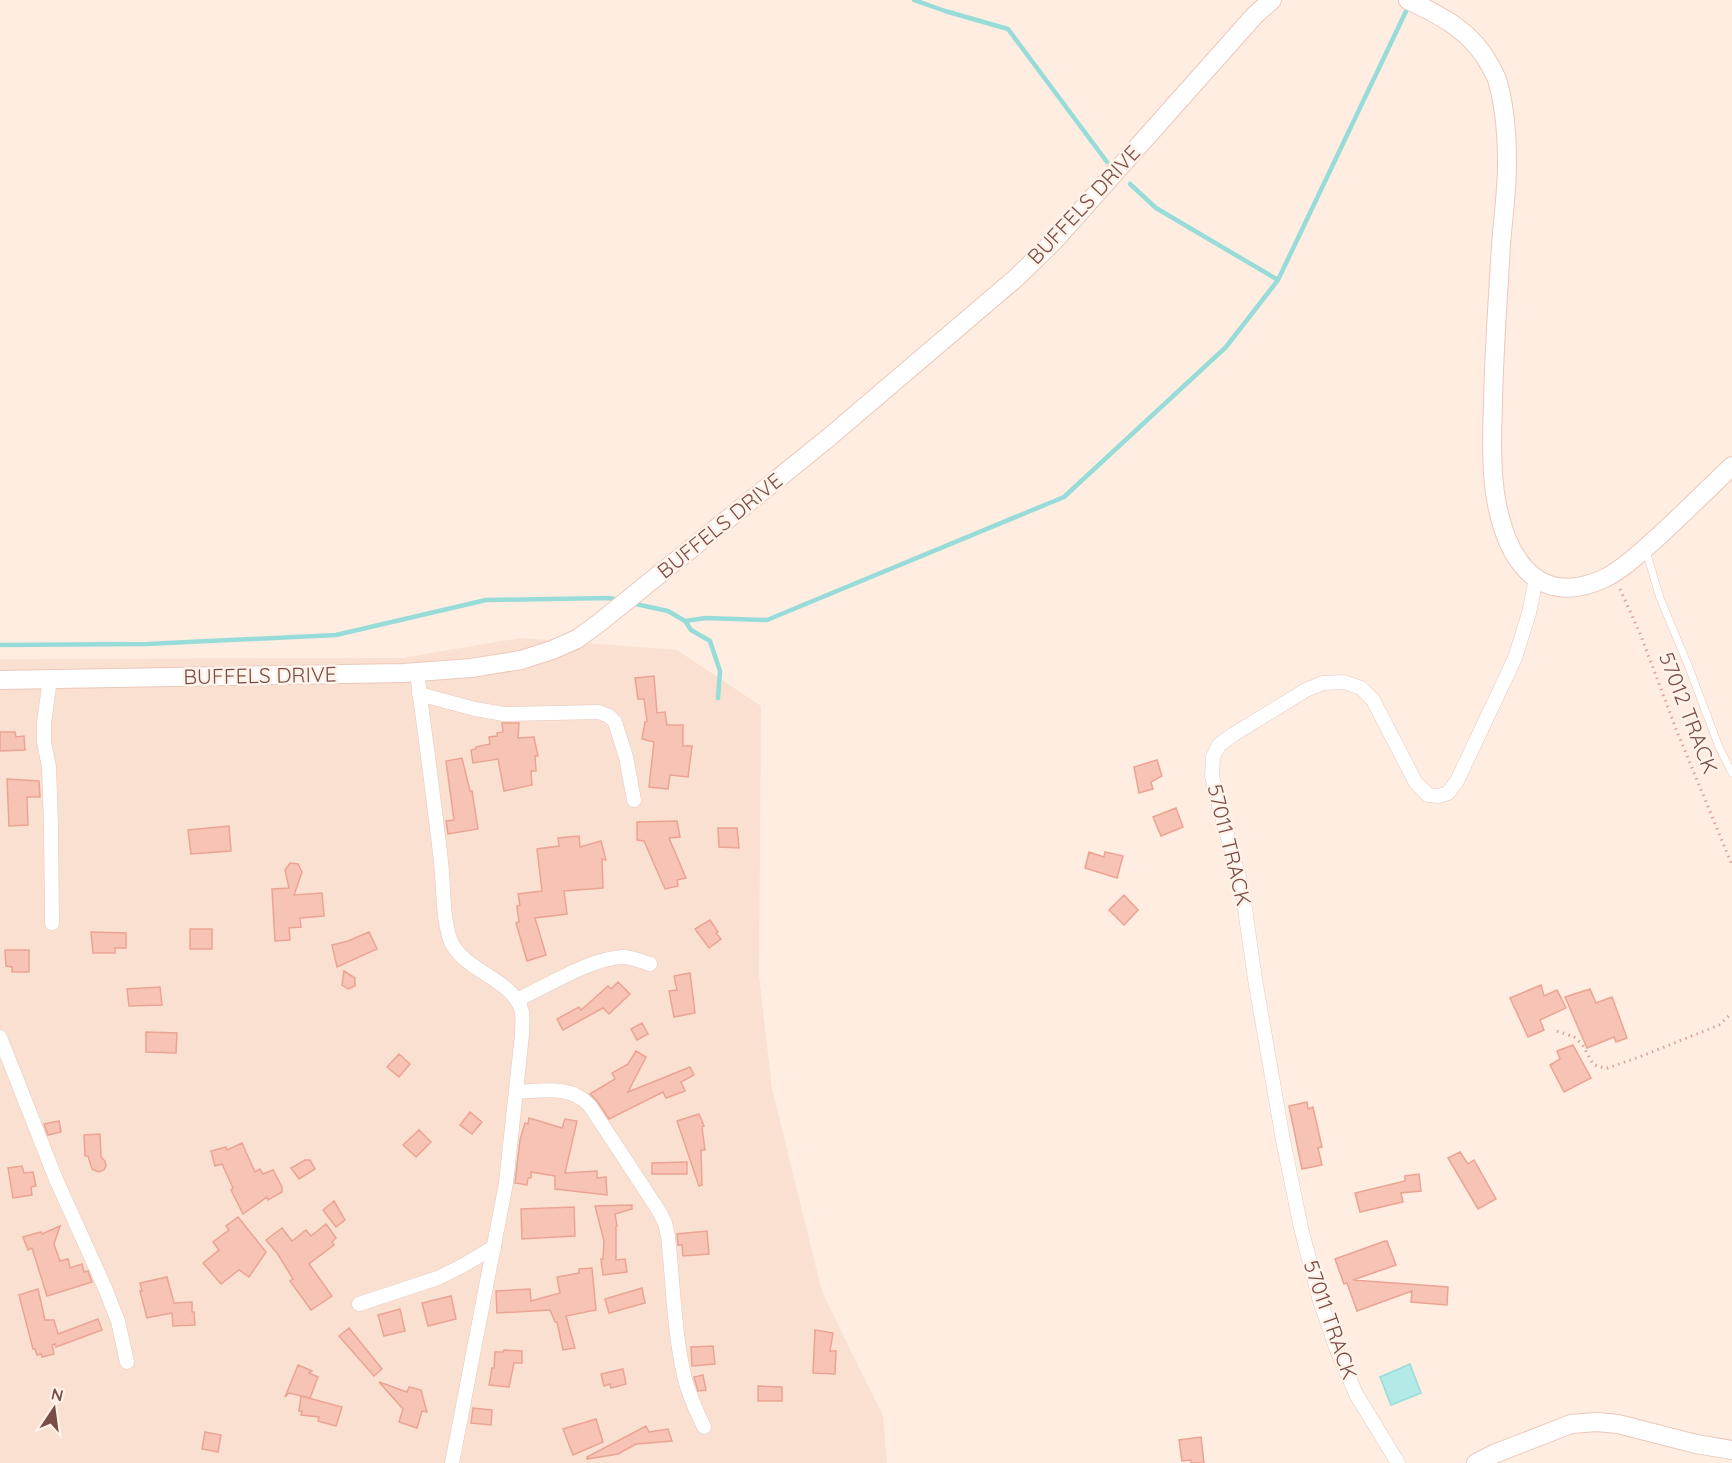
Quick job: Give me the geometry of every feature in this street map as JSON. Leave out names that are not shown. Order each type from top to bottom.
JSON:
[{"type":"street","name":"BUFFELS DRIVE","points":[[0,680],[471,669],[521,660],[577,639],[659,576],[826,439],[1016,278],[1054,241],[1255,15],[1272,0]]},
{"type":"street","points":[[1408,0],[1438,14],[1468,35],[1484,54],[1498,81],[1505,122],[1507,164],[1495,345],[1492,452],[1495,494],[1506,537],[1518,563],[1536,579],[1557,588],[1577,587],[1601,579],[1613,573],[1645,549],[1732,466]]},
{"type":"street","name":"57011 TRACK","points":[[1398,1463],[1356,1394],[1337,1350],[1320,1301],[1301,1228],[1285,1152],[1242,888],[1216,798],[1212,776],[1213,757],[1219,745],[1234,734],[1306,690],[1323,683],[1344,682],[1361,688],[1373,700],[1416,783],[1428,795],[1438,796],[1448,793],[1457,781],[1515,658],[1529,613],[1536,579]]},
{"type":"street","points":[[417,672],[450,940],[461,956],[508,991],[517,1000],[522,1012],[522,1035],[506,1183],[452,1463]]},
{"type":"street","points":[[50,680],[44,723],[49,767],[52,923]]},
{"type":"street","points":[[419,694],[504,714],[599,712],[609,716],[615,722],[626,757],[634,800]]},
{"type":"street","points":[[517,1000],[590,965],[606,960],[624,957],[650,964]]},
{"type":"street","points":[[0,1037],[54,1177],[105,1288],[118,1322],[127,1362]]},
{"type":"street","points":[[516,1092],[559,1090],[582,1097],[659,1211],[668,1236],[684,1376],[704,1427]]},
{"type":"street","points":[[359,1304],[438,1278],[494,1248]]},
{"type":"street","points":[[1476,1463],[1571,1424],[1597,1422],[1618,1424],[1696,1444],[1732,1450]]},
{"type":"lane","points":[[1645,549],[1660,598],[1719,747],[1732,773]]},
{"type":"path","name":"57012 TRACK","points":[[1613,573],[1641,636],[1732,866]]},
{"type":"path","points":[[1557,1031],[1574,1037],[1582,1044],[1593,1064],[1608,1068],[1719,1025],[1732,1013]]},
{"type":"shaded area","points":[[521,638],[677,650],[761,706],[759,976],[772,1089],[822,1292],[883,1416],[887,1463],[0,1463],[0,659],[402,658]]},
{"type":"water","points":[[1410,1364],[1421,1393],[1391,1405],[1380,1377]]},
{"type":"building","points":[[654,676],[657,713],[665,712],[667,725],[683,725],[683,746],[692,746],[688,777],[670,775],[668,789],[649,787],[654,742],[642,739],[647,721],[644,699],[638,699],[635,678]]},
{"type":"building","points":[[502,723],[519,723],[518,738],[534,737],[538,756],[535,756],[536,771],[531,771],[532,785],[504,791],[498,759],[473,763],[471,750],[490,744],[489,737],[503,732]]},
{"type":"building","points":[[0,732],[15,732],[16,737],[24,736],[25,750],[0,751]]},
{"type":"building","points":[[462,758],[470,791],[472,791],[478,829],[448,834],[446,821],[454,820],[446,761]]},
{"type":"building","points":[[1157,760],[1162,776],[1151,782],[1153,789],[1139,793],[1134,767]]},
{"type":"building","points":[[7,779],[39,781],[40,797],[27,797],[28,825],[9,826]]},
{"type":"building","points":[[1176,808],[1183,827],[1161,836],[1153,817]]},
{"type":"building","points":[[677,821],[680,837],[669,838],[686,878],[677,880],[678,886],[665,889],[644,841],[637,840],[637,822]]},
{"type":"building","points":[[229,826],[231,851],[191,854],[188,830]]},
{"type":"building","points":[[718,828],[737,828],[739,848],[719,847]]},
{"type":"building","points":[[579,836],[580,847],[601,841],[606,860],[602,859],[603,888],[564,891],[567,914],[535,918],[546,955],[527,961],[516,923],[519,922],[518,894],[542,891],[537,849],[559,846],[558,838]]},
{"type":"building","points":[[1089,852],[1104,857],[1105,852],[1123,856],[1117,878],[1085,868]]},
{"type":"building","points":[[290,863],[298,864],[302,872],[294,895],[322,893],[324,916],[300,918],[301,927],[289,928],[290,940],[275,941],[272,889],[289,888],[285,870]]},
{"type":"building","points":[[1124,895],[1138,910],[1124,925],[1109,910]]},
{"type":"building","points":[[710,920],[721,939],[709,948],[695,929]]},
{"type":"building","points":[[190,929],[212,929],[212,949],[190,949]]},
{"type":"building","points":[[91,932],[126,933],[126,948],[115,948],[115,953],[93,953]]},
{"type":"building","points":[[369,932],[377,949],[337,967],[332,945]]},
{"type":"building","points":[[5,950],[29,950],[29,972],[12,972],[12,967],[6,966]]},
{"type":"building","points":[[344,971],[355,978],[355,986],[348,989],[342,985]]},
{"type":"building","points":[[690,973],[695,1013],[674,1017],[669,991],[677,990],[674,976]]},
{"type":"building","points":[[618,982],[630,994],[609,1014],[603,1008],[563,1030],[557,1019],[579,1007],[581,1010],[608,986],[611,989]]},
{"type":"building","points":[[1541,985],[1544,996],[1557,990],[1566,1008],[1540,1020],[1544,1030],[1528,1037],[1510,998]]},
{"type":"building","points":[[160,987],[162,1005],[129,1006],[127,989]]},
{"type":"building","points":[[1590,989],[1596,1003],[1612,997],[1627,1038],[1616,1042],[1614,1037],[1587,1048],[1565,997]]},
{"type":"building","points":[[642,1023],[648,1034],[637,1040],[631,1029]]},
{"type":"building","points":[[146,1032],[177,1033],[176,1053],[146,1052]]},
{"type":"building","points":[[1573,1045],[1591,1078],[1564,1092],[1550,1065],[1560,1059],[1557,1051]]},
{"type":"building","points":[[636,1051],[646,1057],[628,1092],[690,1067],[694,1075],[681,1082],[685,1091],[666,1098],[663,1092],[609,1119],[590,1094],[615,1079],[612,1073],[628,1064]]},
{"type":"building","points":[[399,1054],[410,1064],[399,1077],[387,1067]]},
{"type":"building","points":[[1307,1102],[1308,1109],[1313,1107],[1322,1147],[1318,1148],[1322,1165],[1302,1169],[1289,1106]]},
{"type":"building","points":[[470,1112],[482,1122],[472,1134],[460,1125]]},
{"type":"building","points":[[699,1114],[704,1126],[702,1127],[705,1150],[701,1150],[702,1185],[699,1186],[677,1121]]},
{"type":"building","points":[[529,1118],[562,1128],[565,1119],[577,1121],[565,1173],[597,1171],[597,1178],[606,1177],[607,1195],[555,1189],[555,1176],[531,1172],[527,1185],[515,1183],[520,1140],[525,1123],[528,1124]]},
{"type":"building","points":[[59,1121],[61,1132],[48,1135],[44,1124]]},
{"type":"building","points":[[419,1130],[431,1142],[416,1157],[403,1145]]},
{"type":"building","points":[[100,1134],[101,1157],[106,1166],[104,1170],[98,1172],[92,1169],[88,1156],[85,1156],[84,1135]]},
{"type":"building","points":[[242,1143],[255,1172],[260,1169],[263,1174],[273,1170],[282,1187],[282,1192],[268,1200],[267,1197],[243,1214],[222,1164],[215,1166],[211,1151],[226,1147],[227,1150]]},
{"type":"building","points":[[1460,1152],[1468,1164],[1474,1160],[1496,1199],[1478,1209],[1448,1158]]},
{"type":"building","points":[[305,1160],[310,1160],[315,1169],[299,1179],[291,1168]]},
{"type":"building","points":[[687,1162],[687,1174],[652,1174],[652,1163]]},
{"type":"building","points":[[22,1166],[24,1173],[33,1172],[36,1186],[31,1187],[32,1195],[13,1198],[8,1168]]},
{"type":"building","points":[[1419,1174],[1421,1191],[1401,1193],[1403,1202],[1360,1212],[1355,1193],[1405,1181],[1405,1176]]},
{"type":"building","points":[[334,1201],[345,1220],[336,1227],[323,1210]]},
{"type":"building","points":[[632,1205],[632,1209],[615,1214],[616,1260],[625,1259],[627,1272],[603,1275],[601,1259],[603,1259],[604,1241],[595,1206]]},
{"type":"building","points":[[574,1207],[575,1236],[522,1239],[521,1209]]},
{"type":"building","points":[[238,1217],[266,1252],[249,1277],[239,1270],[221,1284],[203,1263],[219,1250],[213,1242],[229,1230],[226,1226]]},
{"type":"building","points":[[326,1224],[336,1238],[332,1242],[334,1245],[309,1264],[332,1296],[311,1310],[290,1281],[293,1279],[277,1253],[266,1240],[282,1228],[292,1241],[306,1230],[311,1236]]},
{"type":"building","points":[[60,1226],[54,1244],[60,1261],[68,1259],[70,1268],[82,1264],[84,1272],[88,1271],[92,1282],[47,1296],[32,1248],[28,1250],[23,1237],[41,1232],[42,1234]]},
{"type":"building","points":[[707,1231],[709,1254],[683,1256],[682,1245],[678,1245],[677,1234]]},
{"type":"building","points":[[1387,1241],[1396,1265],[1353,1280],[1448,1287],[1447,1305],[1411,1302],[1412,1291],[1357,1311],[1335,1259]]},
{"type":"building","points":[[592,1268],[596,1310],[566,1316],[575,1348],[563,1350],[557,1322],[550,1310],[497,1313],[496,1291],[530,1289],[531,1301],[560,1293],[557,1277],[579,1273],[579,1269]]},
{"type":"building","points":[[167,1277],[174,1303],[192,1302],[195,1325],[173,1326],[172,1313],[147,1318],[140,1283]]},
{"type":"building","points":[[642,1288],[645,1303],[609,1313],[605,1299]]},
{"type":"building","points":[[38,1289],[45,1320],[54,1320],[58,1334],[98,1319],[102,1330],[56,1347],[55,1344],[52,1345],[54,1354],[42,1357],[41,1354],[37,1355],[33,1349],[19,1295]]},
{"type":"building","points":[[451,1296],[456,1319],[428,1326],[422,1303]]},
{"type":"building","points":[[400,1309],[405,1331],[384,1336],[378,1315]]},
{"type":"building","points":[[349,1328],[382,1369],[374,1376],[339,1336]]},
{"type":"building","points":[[815,1330],[833,1333],[830,1351],[836,1351],[835,1374],[813,1373]]},
{"type":"building","points":[[713,1346],[715,1364],[692,1366],[691,1347]]},
{"type":"building","points":[[522,1351],[522,1363],[514,1363],[509,1387],[489,1385],[492,1368],[494,1368],[495,1352]]},
{"type":"building","points":[[298,1365],[312,1371],[309,1373],[318,1377],[310,1398],[289,1393],[285,1397]]},
{"type":"building","points":[[623,1369],[626,1384],[611,1388],[610,1384],[604,1386],[601,1374]]},
{"type":"building","points":[[703,1375],[706,1390],[698,1391],[694,1377]]},
{"type":"building","points":[[379,1382],[407,1392],[409,1387],[421,1390],[427,1412],[422,1411],[417,1428],[399,1422],[403,1409]]},
{"type":"building","points":[[758,1386],[782,1387],[782,1401],[758,1401]]},
{"type":"building","points":[[301,1396],[342,1407],[336,1426],[318,1421],[319,1417],[301,1415],[302,1411],[299,1411]]},
{"type":"building","points":[[473,1408],[492,1410],[491,1425],[471,1423]]},
{"type":"building","points":[[596,1419],[603,1442],[573,1455],[563,1429]]},
{"type":"building","points":[[646,1426],[649,1432],[668,1429],[672,1441],[636,1444],[618,1454],[587,1459],[587,1457]]},
{"type":"building","points":[[205,1432],[221,1435],[218,1452],[202,1449]]},
{"type":"building","points":[[1201,1437],[1204,1463],[1191,1463],[1191,1460],[1182,1461],[1179,1440]]},
{"type":"waterway","points":[[914,0],[1008,29],[1107,162]]},
{"type":"waterway","points":[[631,603],[668,611],[685,621],[706,618],[767,620],[1064,497],[1226,347],[1278,280],[1409,5]]},
{"type":"waterway","points":[[1130,184],[1156,208],[1278,280]]},
{"type":"waterway","points":[[0,645],[147,644],[336,635],[486,600],[608,598],[620,600]]},
{"type":"waterway","points":[[685,621],[691,630],[710,641],[720,671],[718,698]]}]
